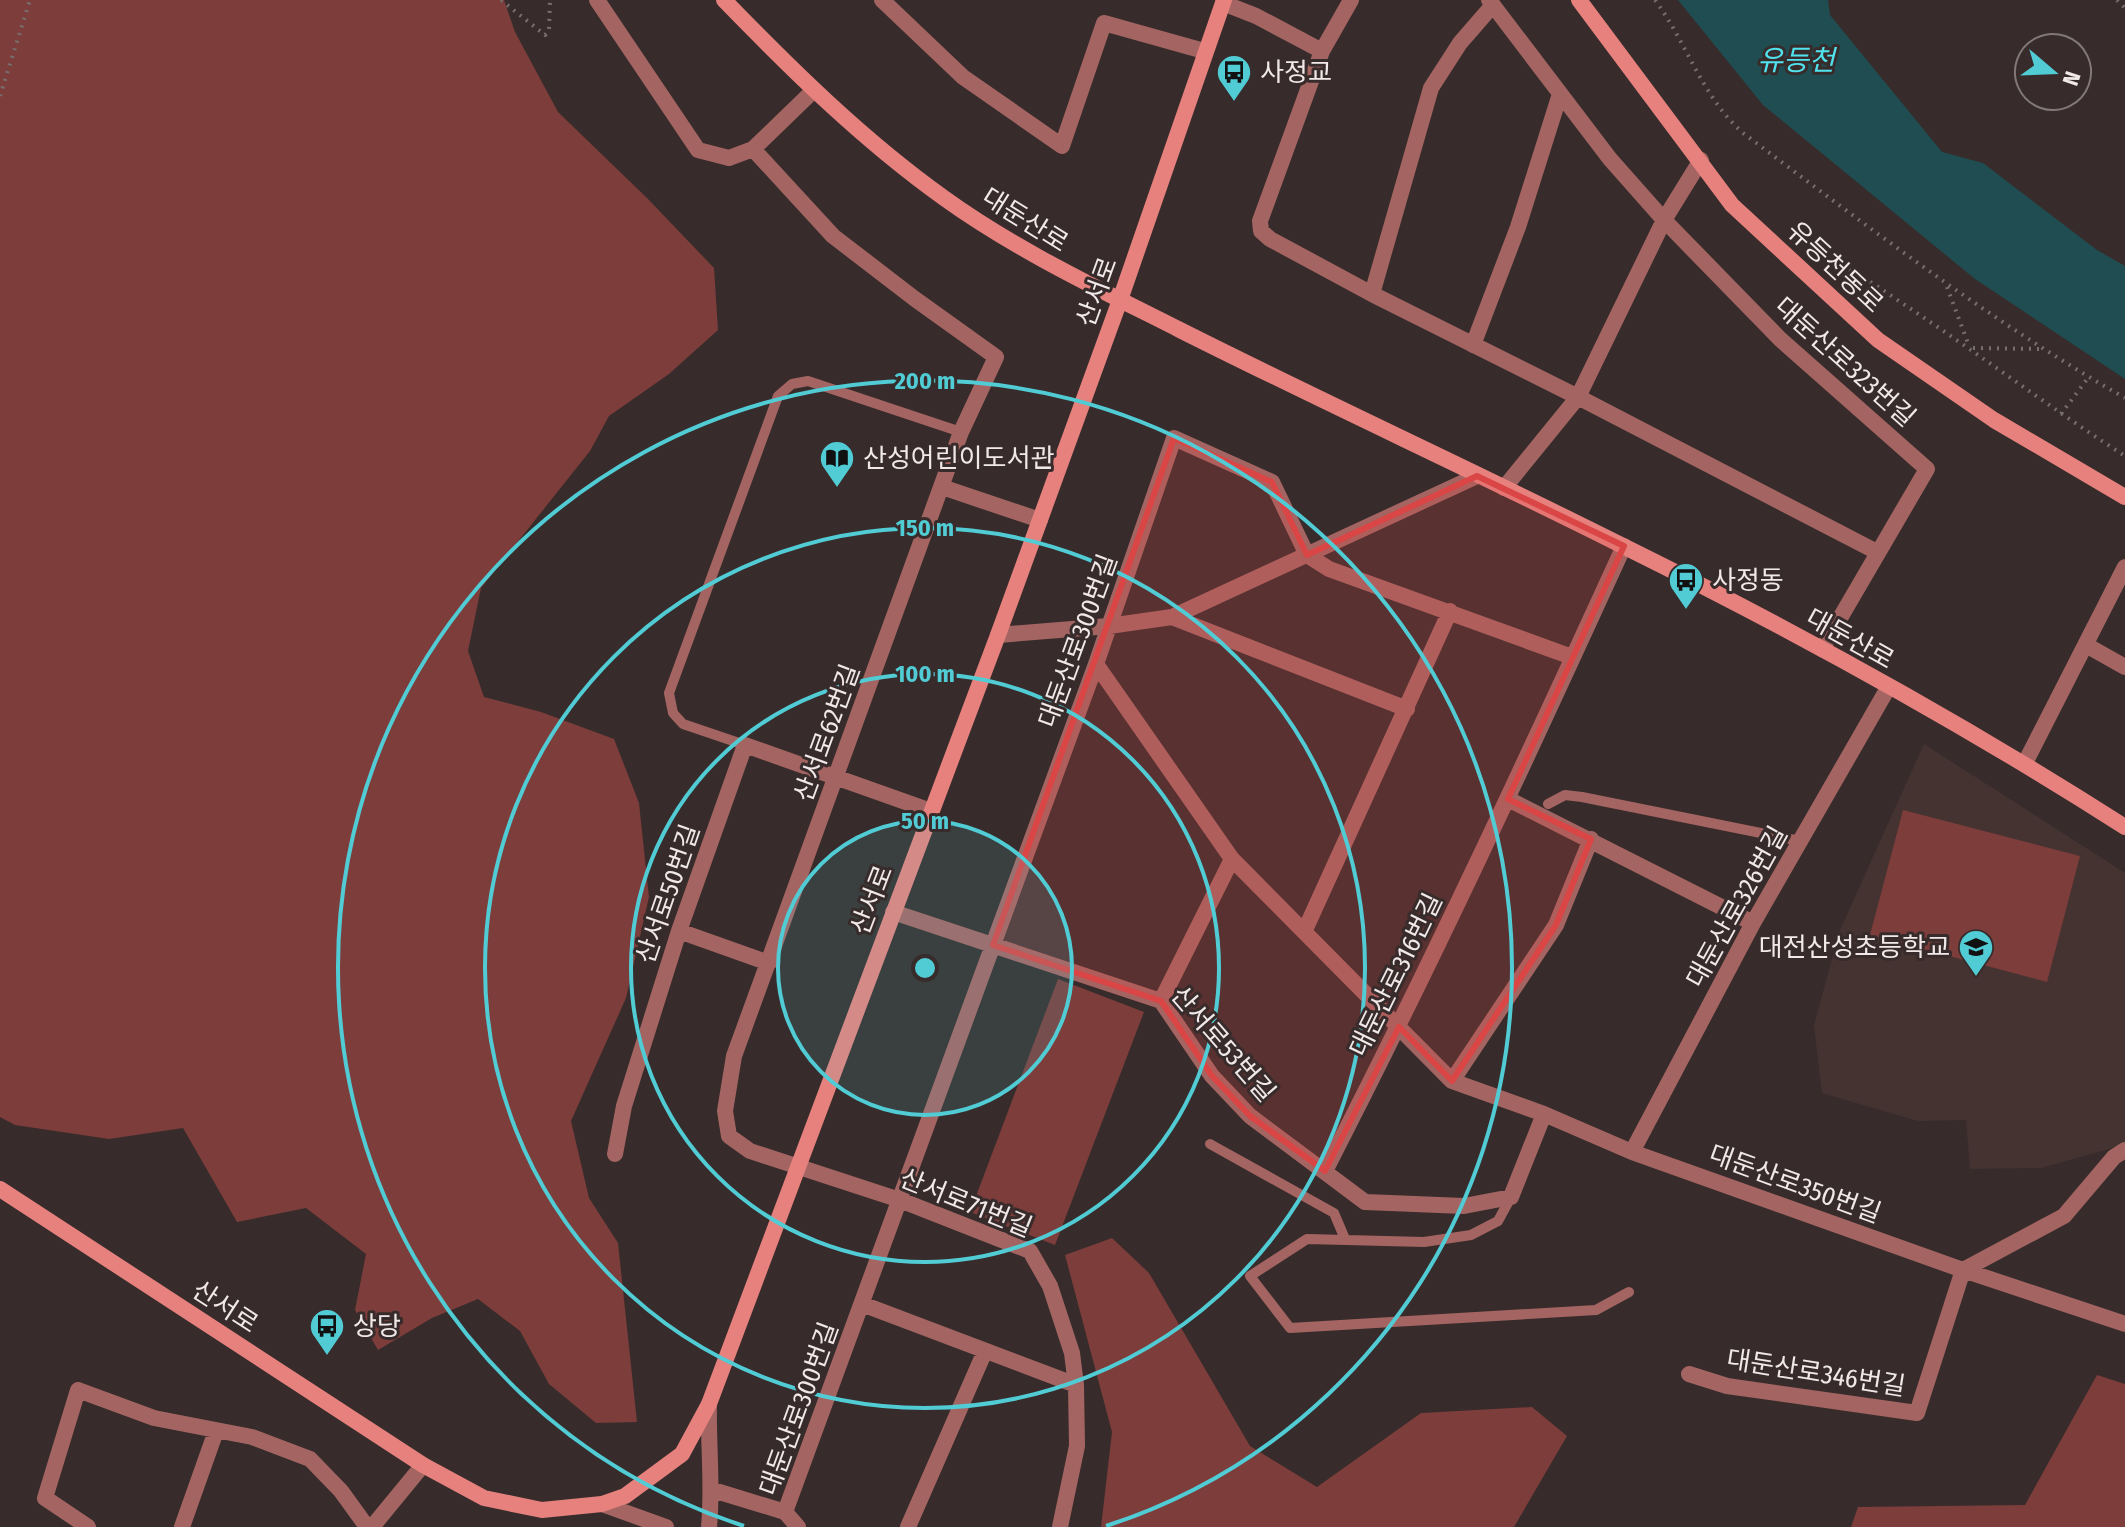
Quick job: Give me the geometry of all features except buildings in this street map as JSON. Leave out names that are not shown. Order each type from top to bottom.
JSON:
[{"type":"main road","name":"대둔산로","points":[[724,0],[813,91],[944,199],[1069,275],[1323,403],[1624,546],[1822,649],[2025,763],[2125,827]]},
{"type":"main road","name":"유등천동로","points":[[1579,0],[1732,205],[1878,340],[1994,420],[2125,497]]},
{"type":"main road","name":"산서로","points":[[0,1189],[423,1465],[484,1498],[542,1510],[602,1504],[625,1496],[682,1454],[709,1404],[998,635],[1224,2]]},
{"type":"street","points":[[597,0],[698,150],[729,158],[753,149],[813,91]]},
{"type":"street","points":[[882,0],[963,77],[1062,146],[1104,23],[1204,51]]},
{"type":"street","points":[[1351,0],[1322,51],[1260,221],[1261,231],[1270,239],[1372,294],[1877,552]]},
{"type":"street","points":[[1224,2],[1322,51]]},
{"type":"street","name":"대둔산로323번길","points":[[1372,294],[1431,88],[1491,3],[1610,159],[1664,220],[1780,339],[1927,469],[1822,649]]},
{"type":"street","points":[[1473,345],[1518,227],[1560,94]]},
{"type":"street","name":"산서로62번길","points":[[753,149],[833,236],[996,357],[961,432],[734,1056],[725,1111],[729,1136],[750,1151],[797,1166]]},
{"type":"street","points":[[1504,488],[1578,397],[1664,220],[1701,160]]},
{"type":"street","name":"대둔산로300번길","points":[[798,1527],[785,1512],[1096,664],[1174,438],[1272,482],[1307,555]]},
{"type":"street","points":[[998,635],[1109,626],[1172,617],[1477,476]]},
{"type":"street","points":[[942,487],[1040,520]]},
{"type":"street","name":"대둔산로316번길","points":[[1325,1171],[1399,1027],[1624,546]]},
{"type":"street","points":[[1307,555],[1329,569],[1572,657]]},
{"type":"street","points":[[2025,763],[2125,567]]},
{"type":"street","points":[[1305,930],[1450,611]]},
{"type":"street","points":[[1172,617],[1407,709]]},
{"type":"street","points":[[2086,645],[2125,667]]},
{"type":"street","name":"대둔산로350번길","points":[[1096,664],[1232,859],[1452,1081],[1544,1114],[1632,1152],[2125,1324]]},
{"type":"street","name":"대둔산로326번길","points":[[1632,1152],[1753,923],[1888,688]]},
{"type":"street","points":[[745,745],[931,811]]},
{"type":"street","name":"산서로50번길","points":[[615,1154],[624,1106],[679,931],[745,745]]},
{"type":"street","points":[[1508,799],[1753,923]]},
{"type":"street","points":[[1452,1081],[1556,925],[1591,839]]},
{"type":"street","points":[[1161,1001],[1232,859]]},
{"type":"street","name":"산서로53번길","points":[[893,912],[1161,1001],[1212,1076],[1250,1116],[1365,1202],[1464,1206],[1511,1197]]},
{"type":"street","points":[[679,931],[769,963]]},
{"type":"street","points":[[1511,1197],[1544,1114]]},
{"type":"street","points":[[1963,1270],[2064,1216],[2114,1157],[2125,1150]]},
{"type":"street","name":"산서로71번길","points":[[797,1166],[900,1200],[1030,1251],[1054,1300],[1072,1353],[1076,1385],[1077,1446],[1060,1527]]},
{"type":"street","name":"대둔산로346번길","points":[[1689,1374],[1727,1386],[1917,1413],[1963,1270]]},
{"type":"street","name":"대둔산로300번길","points":[[862,1304],[1076,1385]]},
{"type":"street","points":[[908,1527],[985,1351]]},
{"type":"street","points":[[88,1527],[45,1498],[78,1390],[154,1418],[252,1437],[310,1459],[341,1491],[369,1527],[423,1465]]},
{"type":"street","points":[[709,1404],[708,1462],[713,1490],[709,1527]]},
{"type":"street","points":[[182,1527],[216,1431]]},
{"type":"street","points":[[713,1490],[785,1512]]},
{"type":"street","points":[[602,1504],[666,1527]]},
{"type":"lane","points":[[745,745],[683,724],[673,713],[669,693],[778,396],[792,384],[808,381],[961,432]]},
{"type":"lane","points":[[1548,804],[1565,795],[1582,797],[1800,841]]},
{"type":"lane","points":[[1210,1144],[1334,1213],[1345,1239]]},
{"type":"lane","points":[[1511,1197],[1498,1221],[1471,1235],[1424,1242],[1307,1239],[1250,1276],[1290,1328],[1596,1310],[1629,1292]]},
{"type":"path","points":[[0,96],[30,0]]},
{"type":"path","points":[[501,0],[545,35],[549,31],[550,0]]},
{"type":"path","points":[[1655,0],[1709,94],[1729,120],[1834,203],[1946,285],[2042,349],[2125,398]]},
{"type":"path","points":[[2117,0],[2125,8]]},
{"type":"path","points":[[1819,260],[1832,262],[1859,275],[2125,456]]},
{"type":"path","points":[[1946,285],[1970,348]]},
{"type":"path","points":[[1970,348],[2042,349]]},
{"type":"path","points":[[2061,414],[2088,377]]},
{"type":"highlighted area","points":[[1174,438],[1272,482],[1307,555],[1477,476],[1624,546],[1508,799],[1591,839],[1556,925],[1452,1081],[1399,1027],[1325,1171],[1250,1116],[1212,1076],[1161,1001],[993,945]]},
{"type":"shaded area","points":[[0,0],[504,0],[515,32],[558,112],[714,268],[718,330],[669,374],[609,416],[590,451],[481,588],[468,651],[484,697],[541,712],[614,739],[639,803],[649,897],[626,998],[571,1121],[589,1198],[618,1243],[637,1422],[596,1423],[549,1384],[520,1331],[478,1299],[432,1318],[378,1350],[355,1310],[366,1254],[306,1208],[237,1222],[183,1128],[109,1139],[15,1125],[0,1117]]},
{"type":"shaded area","name":"대전산성초등학교","points":[[1924,744],[2125,873],[2125,1142],[2119,1146],[2041,1168],[1970,1169],[1966,1120],[1918,1121],[1822,1093],[1814,1025],[1840,930]]},
{"type":"shaded area","points":[[1903,810],[2080,856],[2047,982],[1870,935]]},
{"type":"shaded area","points":[[1058,979],[1144,1012],[1055,1245],[970,1212]]},
{"type":"shaded area","points":[[1112,1238],[1149,1273],[1250,1446],[1317,1487],[1421,1413],[1532,1407],[1567,1436],[1514,1527],[1101,1527],[1112,1432],[1065,1255]]},
{"type":"shaded area","points":[[2097,1375],[2125,1384],[2125,1527],[1851,1527],[1858,1507],[2025,1505]]},
{"type":"water","name":"유등천","points":[[1678,0],[1828,0],[1830,15],[1942,152],[1983,163],[2097,250],[2125,266],[2125,379],[1975,279],[1763,105]]},
{"type":"place","name":"사정교","points":[[1234,103]]},
{"type":"place","name":"산성어린이도서관","points":[[837,489]]},
{"type":"place","name":"사정동","points":[[1686,611]]},
{"type":"place","name":"대전산성초등학교","points":[[1976,978]]},
{"type":"place","name":"상당","points":[[327,1357]]}]
